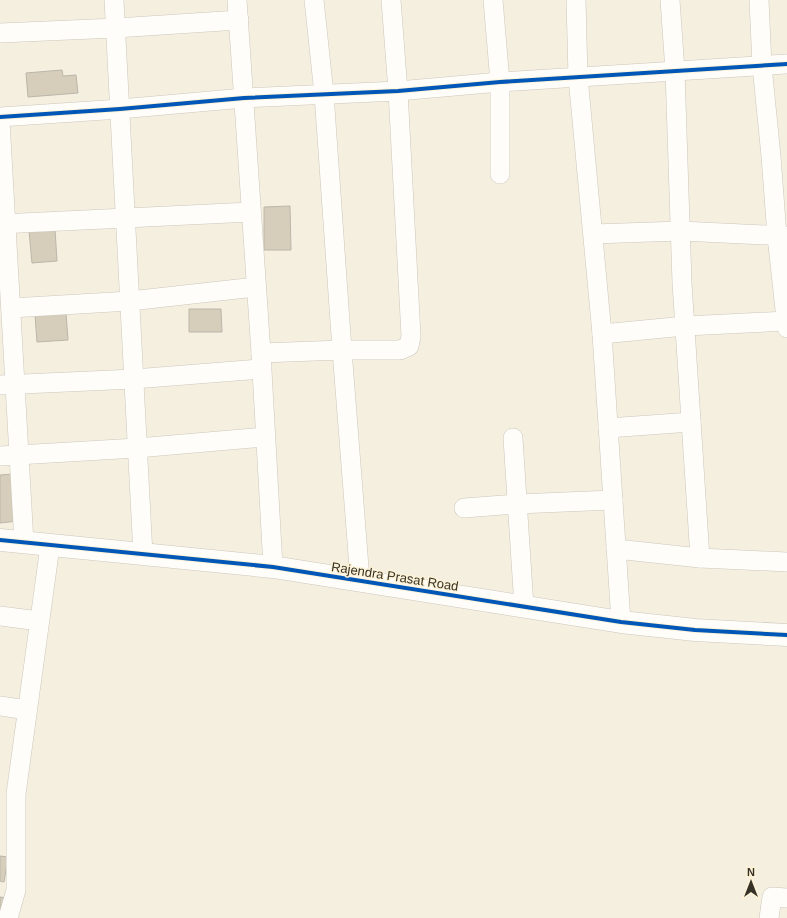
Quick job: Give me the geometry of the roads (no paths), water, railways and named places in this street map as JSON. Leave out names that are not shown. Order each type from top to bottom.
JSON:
[{"type":"street","points":[[114,0],[143,555]]},
{"type":"street","points":[[237,0],[273,567]]},
{"type":"street","points":[[314,0],[324,94],[360,580]]},
{"type":"street","points":[[8,385],[134,379],[342,350],[400,350],[409,346],[411,336],[398,91],[391,0]]},
{"type":"street","points":[[493,0],[500,82],[500,174]]},
{"type":"street","points":[[576,0],[578,77],[602,334],[621,622]]},
{"type":"street","points":[[670,0],[675,71],[685,326],[700,558]]},
{"type":"street","points":[[759,0],[762,66],[779,155],[787,328]]},
{"type":"street","points":[[0,33],[116,28],[239,20]]},
{"type":"street","points":[[0,117],[120,109],[244,98],[398,91],[500,82],[787,64]]},
{"type":"street","points":[[0,122],[3,224],[11,308],[8,385],[20,455],[24,543]]},
{"type":"street","points":[[3,224],[251,212]]},
{"type":"street","points":[[593,234],[681,231],[782,236]]},
{"type":"street","points":[[11,308],[130,301],[256,287]]},
{"type":"street","points":[[602,334],[685,326],[787,321]]},
{"type":"street","points":[[608,428],[691,422]]},
{"type":"street","points":[[0,456],[137,448],[265,437]]},
{"type":"street","points":[[513,438],[524,607]]},
{"type":"street","points":[[464,508],[613,500]]},
{"type":"street","name":"Rajendra Prasat Road","points":[[0,540],[273,567],[621,622],[695,630],[787,635]]},
{"type":"street","points":[[8,918],[8,793],[27,710],[50,546]]},
{"type":"street","points":[[616,549],[700,558],[787,562]]},
{"type":"street","points":[[0,616],[39,622]]},
{"type":"street","points":[[0,706],[27,710]]},
{"type":"street","points":[[769,918],[772,897],[787,898]]}]
